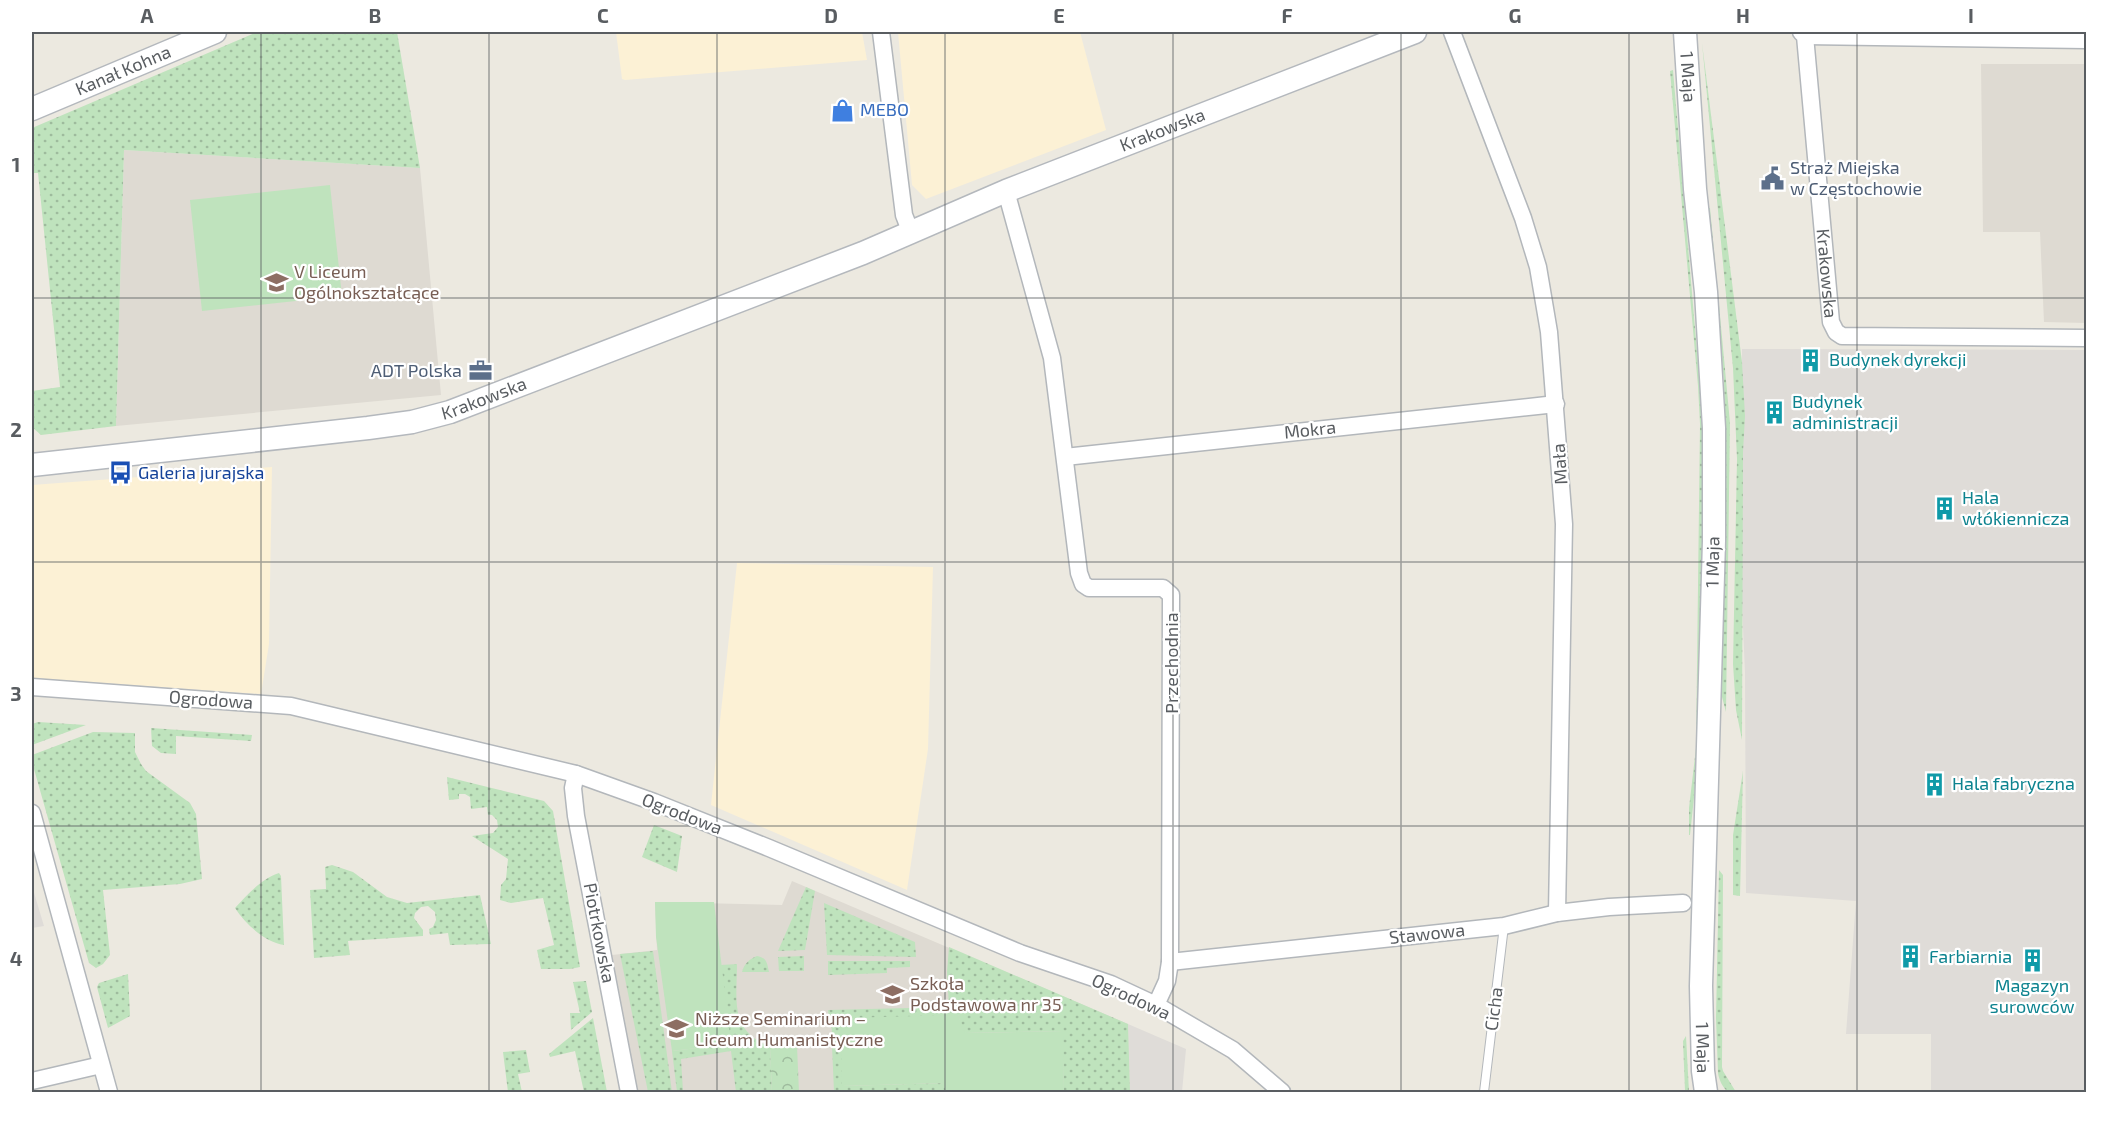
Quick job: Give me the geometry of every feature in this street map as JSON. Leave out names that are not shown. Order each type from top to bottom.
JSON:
[{"type":"street","name":"Kanał Kohna","points":[[32,109],[214,32]]},
{"type":"street","points":[[880,32],[904,215],[911,233]]},
{"type":"street","name":"Krakowska","points":[[37,461],[368,428],[412,422],[450,412],[911,233],[1006,191],[1414,32]]},
{"type":"street","name":"Mała","points":[[1452,32],[1523,218],[1538,267],[1549,332],[1564,524],[1557,913]]},
{"type":"street","name":"1 Maja","points":[[1685,32],[1695,189],[1706,292],[1713,428],[1714,541],[1701,986],[1703,1071],[1706,1092]]},
{"type":"street","name":"Krakowska","points":[[2086,40],[2017,35],[1803,34],[1831,322],[1836,332],[1842,336],[2086,338]]},
{"type":"street","name":"Przechodnia","points":[[1006,191],[1052,358],[1079,573],[1083,584],[1089,588],[1163,588],[1171,595],[1170,962],[1167,981],[1156,1005]]},
{"type":"street","name":"Mokra","points":[[1065,457],[1556,404]]},
{"type":"street","name":"Ogrodowa","points":[[32,687],[291,706],[576,774],[759,844],[1020,953],[1111,984],[1156,1005],[1233,1050],[1282,1092]]},
{"type":"street","name":"Piotrkowska","points":[[576,774],[573,788],[576,816],[628,1092]]},
{"type":"street","points":[[32,813],[109,1092]]},
{"type":"street","name":"Stawowa","points":[[1170,962],[1504,926],[1557,913],[1609,907],[1683,903]]},
{"type":"street","points":[[32,1081],[101,1065]]},
{"type":"lane","name":"Cicha","points":[[1484,1092],[1504,926]]},
{"type":"shaded area","points":[[616,32],[862,32],[867,60],[625,80],[622,79]]},
{"type":"shaded area","points":[[898,32],[1080,32],[1106,130],[926,199],[912,185]]},
{"type":"shaded area","points":[[1981,64],[2086,64],[2086,323],[2044,322],[2040,232],[1983,232]]},
{"type":"shaded area","name":"V Liceum Ogólnokształcące","points":[[124,150],[420,168],[441,395],[116,426]]},
{"type":"shaded area","points":[[1742,349],[2086,350],[2086,1092],[1931,1092],[1931,1034],[1846,1034],[1856,901],[1746,893],[1745,673],[1742,603]]},
{"type":"shaded area","points":[[272,467],[269,644],[261,694],[32,678],[32,485]]},
{"type":"shaded area","points":[[737,563],[933,567],[928,749],[907,890],[711,805]]},
{"type":"shaded area","name":"Szkoła Podstawowa nr 35","points":[[792,881],[1128,1024],[1130,1092],[638,1092],[612,955],[657,950],[655,902],[782,905]]},
{"type":"shaded area","points":[[32,886],[44,926],[32,928]]},
{"type":"shaded area","points":[[1128,1024],[1186,1049],[1182,1092],[1130,1092]]},
{"type":"green space","points":[[257,32],[397,32],[420,168],[124,150],[116,426],[41,435],[32,427],[32,391],[60,387],[38,173],[32,173],[32,128]]},
{"type":"green space","points":[[1702,43],[1742,362],[1745,416],[1742,740],[1736,710],[1733,664],[1737,459],[1733,368]]},
{"type":"green space","points":[[1673,70],[1703,422],[1698,760],[1690,835],[1689,808],[1696,748],[1700,424],[1670,71]]},
{"type":"green space","points":[[330,185],[342,296],[202,311],[190,200]]},
{"type":"green space","points":[[1708,208],[1710,208],[1730,423],[1726,712],[1722,697],[1724,382]]},
{"type":"green space","points":[[38,722],[86,725],[32,745],[32,724]]},
{"type":"green space","points":[[151,728],[252,735],[251,741],[176,736],[176,754],[161,753],[152,746]]},
{"type":"green space","points":[[93,732],[135,733],[135,752],[146,771],[190,803],[196,814],[202,879],[180,884],[103,890],[110,955],[103,964],[96,968],[89,963],[32,762],[32,755]]},
{"type":"green space","points":[[1743,771],[1740,896],[1733,895],[1733,835]]},
{"type":"green space","points":[[447,777],[544,801],[553,811],[580,967],[541,969],[537,950],[554,945],[543,898],[511,903],[500,900],[501,885],[506,879],[508,859],[472,836],[493,833],[498,827],[497,820],[492,815],[488,815],[487,807],[471,809],[470,797],[465,794],[459,794],[459,799],[449,800]]},
{"type":"green space","points":[[654,825],[682,836],[677,872],[642,857]]},
{"type":"green space","points":[[332,865],[353,872],[387,897],[407,903],[480,895],[491,944],[450,945],[448,933],[430,935],[429,929],[433,927],[436,920],[435,912],[428,906],[421,907],[415,913],[414,918],[423,930],[423,936],[348,941],[350,955],[314,958],[310,890],[326,889],[325,867]]},
{"type":"green space","points":[[1719,870],[1723,875],[1722,1067],[1736,1092],[1726,1090],[1718,1073],[1716,1018]]},
{"type":"green space","points":[[279,873],[284,945],[257,932],[235,908],[261,883]]},
{"type":"green space","points":[[806,887],[815,891],[805,950],[778,951]]},
{"type":"green space","points":[[655,902],[714,902],[731,1044],[672,1051],[656,937]]},
{"type":"green space","points":[[824,903],[915,942],[916,957],[827,955]]},
{"type":"green space","points":[[949,947],[1128,1024],[1130,1092],[1064,1092],[1062,1031],[964,1033],[958,1015],[843,1086],[945,1083],[945,1092],[834,1092],[832,1046],[829,1034],[832,1033],[828,1010],[949,1007],[947,972]]},
{"type":"green space","points":[[653,951],[672,1092],[648,1092],[620,954]]},
{"type":"green space","points":[[757,956],[765,960],[769,972],[742,972],[747,962]]},
{"type":"green space","points":[[804,956],[804,971],[779,971],[778,957]]},
{"type":"green space","points":[[828,961],[910,961],[910,967],[887,968],[887,973],[828,975]]},
{"type":"green space","points":[[737,964],[738,1013],[748,1032],[770,1047],[772,1092],[736,1092],[731,1051],[681,1059],[683,1091],[677,1092],[672,1051],[730,1044],[721,965]]},
{"type":"green space","points":[[128,974],[130,1016],[108,1028],[97,987],[99,983]]},
{"type":"green space","points":[[586,981],[592,1012],[571,1030],[570,1013],[580,1013],[573,982]]},
{"type":"green space","points":[[958,1015],[965,1033],[1063,1031],[1064,1092],[945,1092],[945,1083],[842,1086],[841,1018]]},
{"type":"green space","points":[[593,1018],[607,1092],[584,1092],[575,1051],[550,1057],[549,1054]]},
{"type":"green space","points":[[1686,1036],[1689,1092],[1685,1091],[1683,1041]]},
{"type":"green space","points":[[797,1046],[799,1092],[772,1092],[770,1047]]},
{"type":"green space","points":[[526,1050],[530,1072],[518,1074],[522,1092],[508,1092],[503,1052]]},
{"type":"place","name":"MEBO","points":[[842,110]]},
{"type":"place","name":"Straż Miejska w Częstochowie","points":[[1772,178]]},
{"type":"place","name":"V Liceum Ogólnokształcące","points":[[276,282]]},
{"type":"place","name":"Budynek dyrekcji","points":[[1811,360]]},
{"type":"place","name":"ADT Polska","points":[[480,371]]},
{"type":"place","name":"Budynek administracji","points":[[1774,412]]},
{"type":"place","name":"Galeria jurajska","points":[[120,473]]},
{"type":"place","name":"Hala włókiennicza","points":[[1944,508]]},
{"type":"place","name":"Hala fabryczna","points":[[1934,784]]},
{"type":"place","name":"Farbiarnia","points":[[1911,957]]},
{"type":"place","name":"Magazyn surowców","points":[[2032,960]]},
{"type":"place","name":"Szkoła Podstawowa nr 35","points":[[892,994]]},
{"type":"place","name":"Niższe Seminarium – Liceum Humanistyczne","points":[[677,1029]]}]
